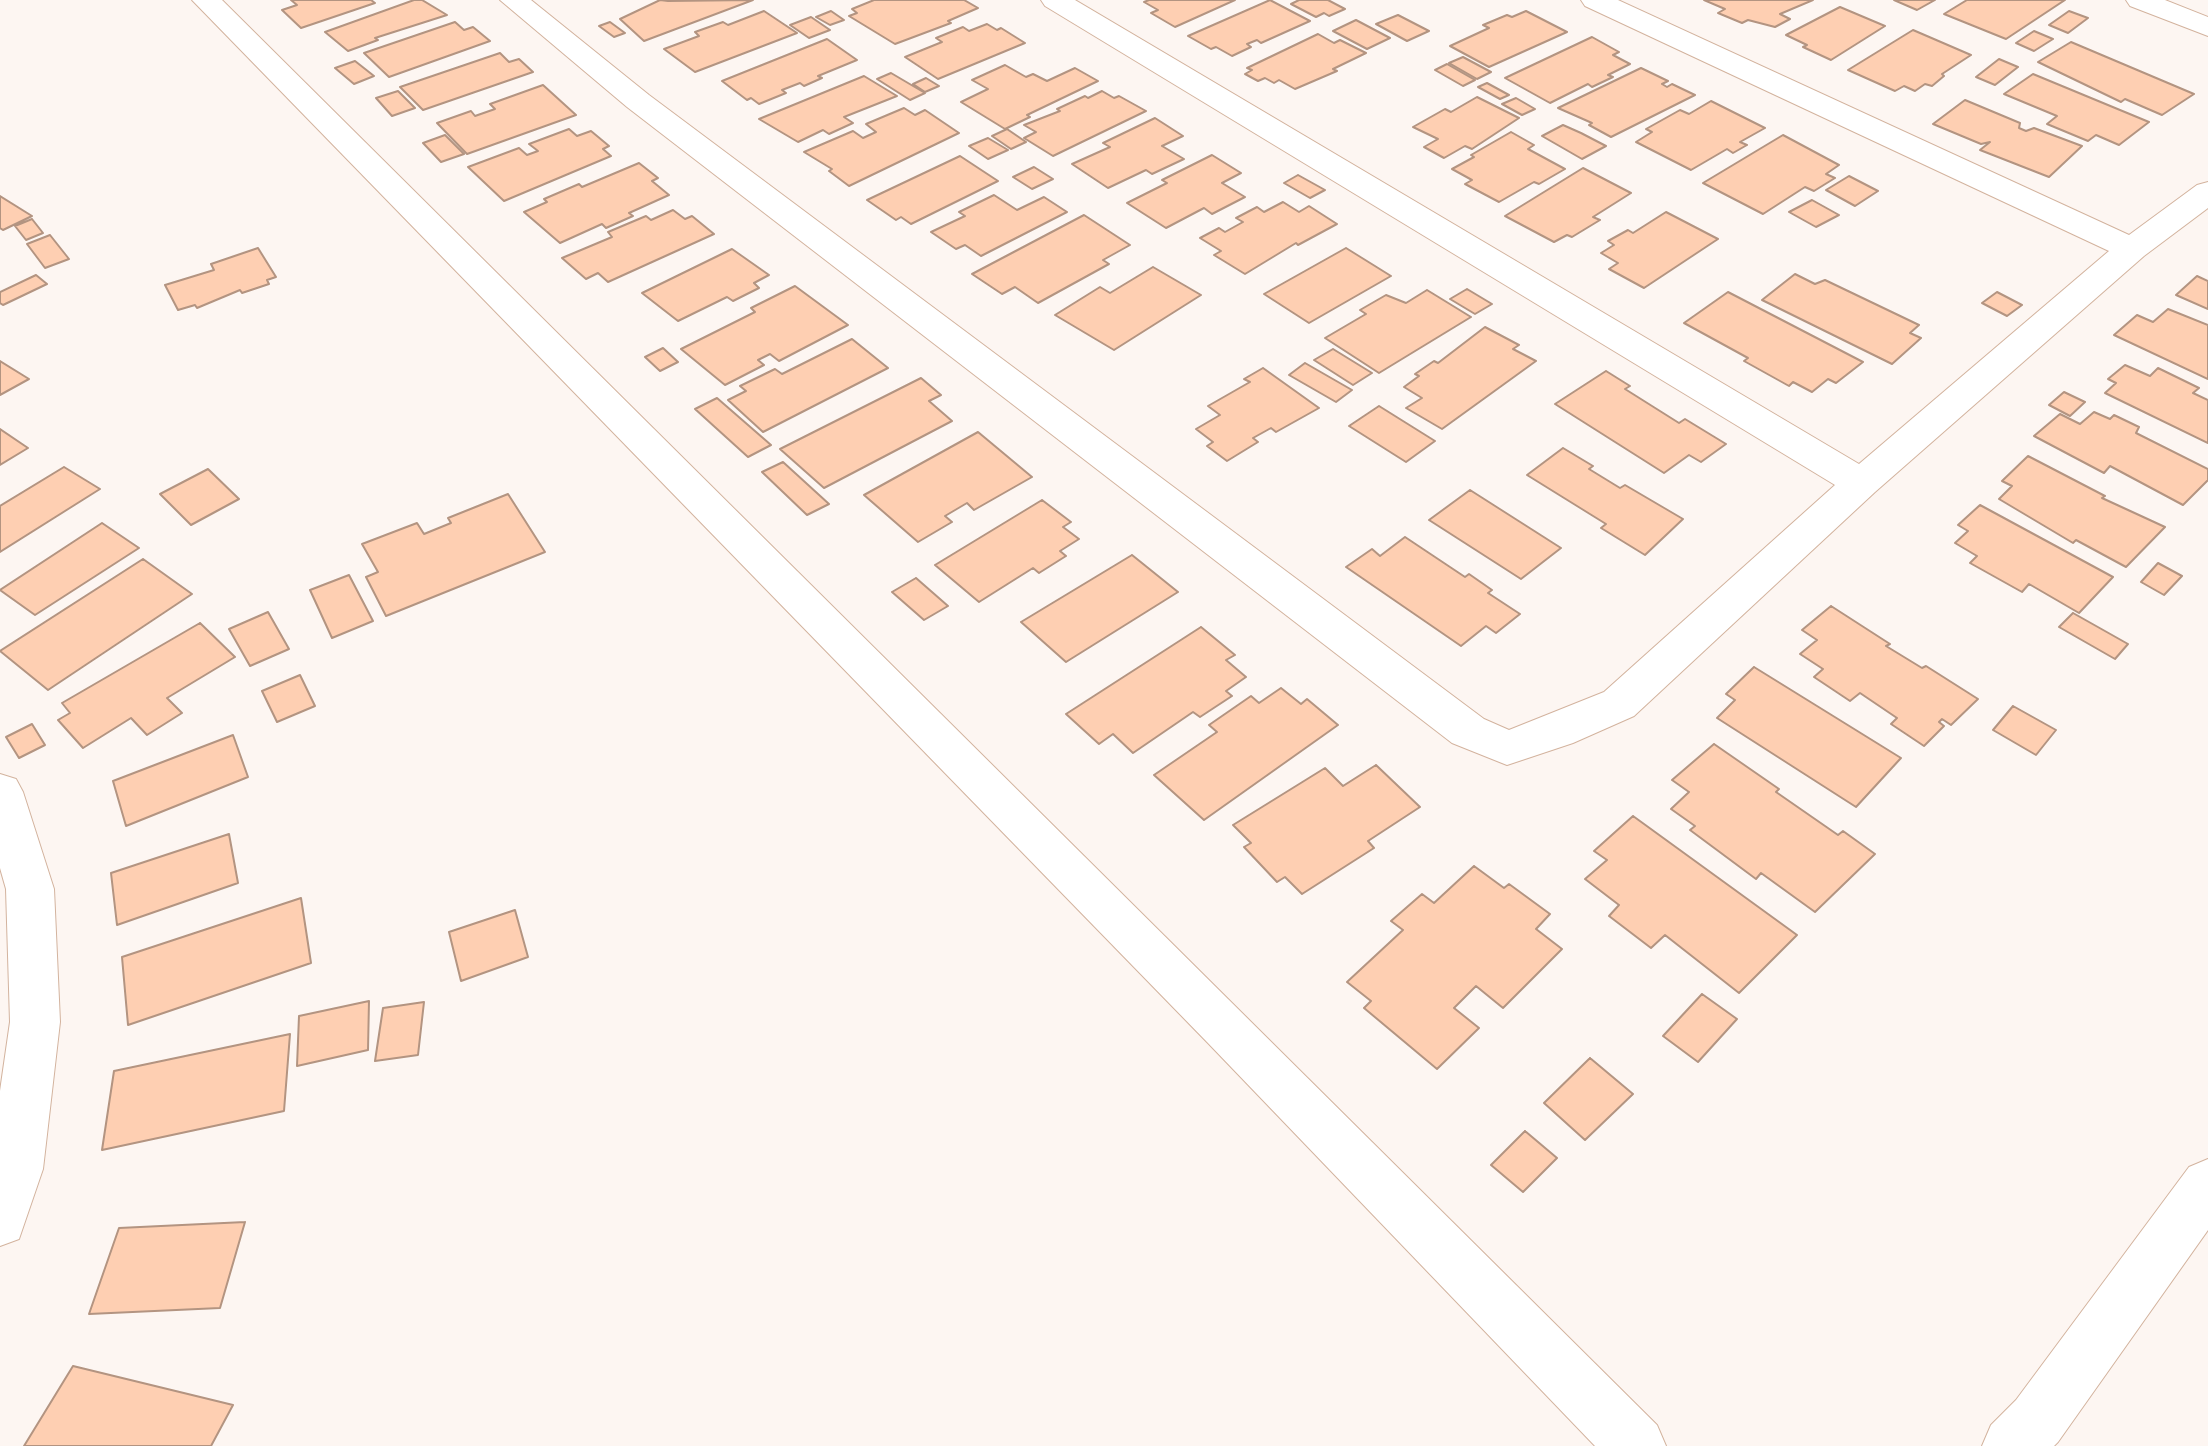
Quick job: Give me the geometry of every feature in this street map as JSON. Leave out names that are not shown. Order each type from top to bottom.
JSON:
[{"type":"street","points":[[206,0],[1214,1014],[1636,1446]]},
{"type":"street","points":[[514,0],[638,101],[1455,722],[1507,748],[1557,731],[1619,704],[1861,483],[2132,249],[2208,192]]},
{"type":"street","points":[[1055,0],[1861,483]]},
{"type":"street","points":[[1595,0],[2132,249]]},
{"type":"street","points":[[2140,0],[2208,27]]},
{"type":"street","points":[[0,792],[30,889],[35,1022],[16,1169],[0,1220]]},
{"type":"street","points":[[2012,1446],[2037,1421],[2208,1185]]},
{"type":"building","points":[[291,0],[371,0],[375,3],[301,28],[282,10],[297,5]]},
{"type":"building","points":[[414,0],[422,0],[447,15],[375,38],[378,40],[348,51],[325,32]]},
{"type":"building","points":[[660,0],[753,0],[644,41],[620,19]]},
{"type":"building","points":[[874,0],[964,0],[978,8],[948,21],[951,23],[895,44],[849,16],[857,13],[852,9]]},
{"type":"building","points":[[1235,0],[1175,27],[1151,13],[1158,10],[1144,2]]},
{"type":"building","points":[[1270,0],[1310,21],[1261,43],[1257,40],[1247,44],[1251,47],[1232,56],[1188,36]]},
{"type":"building","points":[[1299,0],[1328,0],[1345,9],[1329,16],[1324,13],[1316,17],[1291,4]]},
{"type":"building","points":[[1704,0],[1813,0],[1780,14],[1790,19],[1775,27],[1748,20],[1742,23],[1718,13],[1725,9]]},
{"type":"building","points":[[1894,0],[1935,0],[1917,10]]},
{"type":"building","points":[[1967,0],[2065,0],[2006,39],[1944,14]]},
{"type":"building","points":[[1840,7],[1885,26],[1831,60],[1786,35]]},
{"type":"building","points":[[764,11],[797,33],[695,72],[664,49],[699,36],[695,32],[723,22],[728,25]]},
{"type":"building","points":[[831,11],[844,20],[830,25],[816,17]]},
{"type":"building","points":[[1526,11],[1567,32],[1489,67],[1450,46],[1489,28],[1483,25]]},
{"type":"building","points":[[2069,11],[2088,18],[2068,33],[2049,25]]},
{"type":"building","points":[[1398,15],[1429,31],[1407,41],[1376,24]]},
{"type":"building","points":[[811,17],[830,30],[809,38],[790,25]]},
{"type":"building","points":[[1356,20],[1390,38],[1367,49],[1333,31]]},
{"type":"building","points":[[455,22],[464,30],[473,27],[490,41],[389,77],[364,53]]},
{"type":"building","points":[[610,22],[625,33],[614,37],[599,26]]},
{"type":"building","points":[[987,24],[997,30],[1001,28],[1025,43],[938,79],[905,57],[942,42],[936,38],[963,27],[969,31]]},
{"type":"building","points":[[1913,30],[1971,55],[1942,74],[1944,76],[1932,86],[1925,84],[1915,91],[1904,86],[1895,91],[1848,70]]},
{"type":"building","points":[[2034,31],[2053,39],[2034,51],[2016,43]]},
{"type":"building","points":[[1318,34],[1334,43],[1340,40],[1366,53],[1333,69],[1337,71],[1295,89],[1279,80],[1274,83],[1265,78],[1258,81],[1245,74],[1252,70],[1247,68]]},
{"type":"building","points":[[1592,37],[1619,52],[1613,55],[1630,64],[1608,75],[1613,77],[1592,87],[1588,84],[1550,103],[1505,78]]},
{"type":"building","points":[[827,39],[857,60],[818,76],[822,78],[804,86],[800,83],[782,90],[786,93],[759,104],[751,98],[747,100],[722,81]]},
{"type":"building","points":[[2071,42],[2194,94],[2162,115],[2125,99],[2121,102],[2038,62]]},
{"type":"building","points":[[500,53],[509,62],[519,59],[533,72],[423,110],[400,87]]},
{"type":"building","points":[[1463,57],[1491,72],[1477,79],[1449,63]]},
{"type":"building","points":[[1999,59],[2018,67],[1995,85],[1976,77]]},
{"type":"building","points":[[355,61],[374,76],[354,84],[335,68]]},
{"type":"building","points":[[1447,64],[1475,80],[1463,86],[1435,70]]},
{"type":"building","points":[[1005,65],[1026,77],[1033,74],[1047,81],[1075,68],[1098,81],[1005,129],[961,102],[988,89],[972,80]]},
{"type":"building","points":[[1641,68],[1668,81],[1662,84],[1667,87],[1672,84],[1695,95],[1611,137],[1589,125],[1592,123],[1558,108]]},
{"type":"building","points":[[891,73],[925,93],[910,100],[877,79]]},
{"type":"building","points":[[2033,74],[2149,122],[2119,145],[2096,135],[2088,141],[2047,124],[2057,116],[2004,94]]},
{"type":"building","points":[[864,76],[897,96],[844,117],[853,123],[829,134],[823,130],[798,142],[759,119]]},
{"type":"building","points":[[926,78],[939,86],[925,92],[913,84]]},
{"type":"building","points":[[1487,83],[1509,95],[1500,99],[1478,87]]},
{"type":"building","points":[[543,85],[576,115],[467,154],[437,123],[471,111],[475,116],[495,109],[490,104]]},
{"type":"building","points":[[398,91],[415,108],[392,116],[376,98]]},
{"type":"building","points":[[1102,91],[1114,98],[1119,96],[1146,111],[1053,156],[1024,138],[1036,132],[1024,125]]},
{"type":"building","points":[[1477,97],[1519,118],[1472,149],[1465,146],[1444,158],[1424,147],[1438,139],[1413,127],[1445,109],[1451,112]]},
{"type":"building","points":[[1516,98],[1535,109],[1522,115],[1502,104]]},
{"type":"building","points":[[1965,100],[2020,123],[2019,128],[2026,131],[2034,128],[2082,146],[2049,177],[1980,150],[1990,142],[1981,144],[1933,124]]},
{"type":"building","points":[[1711,101],[1765,128],[1740,142],[1747,145],[1733,153],[1727,149],[1691,170],[1636,142],[1652,132],[1646,129],[1680,110],[1689,114]]},
{"type":"building","points":[[904,108],[915,115],[925,110],[959,133],[849,186],[829,171],[832,169],[804,152],[853,131],[863,138],[876,132],[866,124]]},
{"type":"building","points":[[1155,118],[1183,136],[1162,146],[1184,159],[1152,174],[1146,170],[1108,188],[1072,164],[1110,147],[1103,143]]},
{"type":"building","points":[[1563,125],[1606,146],[1582,159],[1542,136]]},
{"type":"building","points":[[569,129],[577,136],[591,131],[609,146],[603,149],[611,156],[504,201],[468,167],[519,148],[527,155],[538,151],[529,144]]},
{"type":"building","points":[[1007,129],[1026,142],[1011,149],[992,136]]},
{"type":"building","points":[[1511,132],[1534,145],[1528,149],[1565,169],[1499,202],[1465,184],[1472,180],[1452,169]]},
{"type":"building","points":[[445,135],[464,154],[441,162],[423,143]]},
{"type":"building","points":[[1783,135],[1839,165],[1826,174],[1835,178],[1814,191],[1805,187],[1763,214],[1703,183]]},
{"type":"building","points":[[988,138],[1008,150],[988,159],[969,146]]},
{"type":"building","points":[[1212,155],[1241,173],[1222,183],[1245,197],[1212,214],[1204,208],[1166,228],[1127,203],[1167,183],[1162,180]]},
{"type":"building","points":[[960,156],[998,181],[911,224],[901,217],[896,220],[867,200]]},
{"type":"building","points":[[639,163],[658,178],[652,181],[669,195],[629,213],[633,216],[606,228],[602,224],[560,243],[524,212],[547,202],[544,199],[579,184],[582,187]]},
{"type":"building","points":[[1034,167],[1053,179],[1032,189],[1013,177]]},
{"type":"building","points":[[1583,168],[1631,193],[1593,217],[1600,220],[1572,237],[1567,235],[1554,242],[1505,216]]},
{"type":"building","points":[[1298,175],[1325,190],[1310,198],[1284,183]]},
{"type":"building","points":[[1849,176],[1878,191],[1855,206],[1826,190]]},
{"type":"building","points":[[994,195],[1017,210],[1044,197],[1067,212],[981,256],[965,245],[956,249],[931,232],[965,216],[959,212]]},
{"type":"building","points":[[0,196],[32,216],[3,230],[0,228]]},
{"type":"building","points":[[1812,200],[1839,215],[1816,227],[1789,212]]},
{"type":"building","points":[[1283,202],[1299,212],[1309,206],[1337,224],[1298,245],[1296,243],[1245,274],[1214,255],[1221,251],[1200,238],[1219,228],[1225,232],[1243,222],[1236,218],[1257,207],[1264,212]]},
{"type":"building","points":[[673,210],[685,219],[692,216],[714,234],[608,282],[598,273],[586,279],[562,258],[612,237],[608,232],[646,216],[651,220]]},
{"type":"building","points":[[1666,212],[1718,239],[1644,288],[1609,269],[1618,263],[1601,253],[1614,245],[1608,241],[1628,230],[1633,233]]},
{"type":"building","points":[[1084,215],[1130,245],[1103,260],[1109,264],[1038,303],[1015,287],[1002,294],[972,274]]},
{"type":"building","points":[[32,219],[43,233],[26,240],[15,226]]},
{"type":"building","points":[[50,235],[69,259],[45,268],[27,244]]},
{"type":"building","points":[[258,248],[276,277],[267,280],[269,284],[242,293],[240,290],[197,308],[195,305],[178,310],[165,285],[214,270],[211,264]]},
{"type":"building","points":[[1346,248],[1391,276],[1309,323],[1264,294]]},
{"type":"building","points":[[732,249],[769,275],[754,283],[759,288],[733,301],[727,297],[678,321],[642,293]]},
{"type":"building","points":[[1153,267],[1201,295],[1114,350],[1055,315],[1100,287],[1110,293]]},
{"type":"building","points":[[1795,274],[1815,284],[1825,280],[1919,325],[1910,333],[1921,338],[1892,364],[1762,300]]},
{"type":"building","points":[[36,275],[47,284],[3,305],[0,303],[0,292]]},
{"type":"building","points":[[2197,276],[2208,281],[2208,309],[2176,295]]},
{"type":"building","points":[[795,286],[848,325],[779,361],[770,354],[758,360],[764,365],[725,385],[681,349],[755,312],[751,308]]},
{"type":"building","points":[[1467,289],[1492,304],[1475,314],[1450,299]]},
{"type":"building","points":[[1427,290],[1471,317],[1379,373],[1325,338],[1366,314],[1360,310],[1386,295],[1406,303]]},
{"type":"building","points":[[1728,292],[1863,362],[1836,383],[1828,379],[1812,392],[1793,382],[1789,386],[1744,361],[1748,358],[1684,323]]},
{"type":"building","points":[[1997,292],[2022,305],[2007,316],[1982,303]]},
{"type":"building","points":[[2168,309],[2208,325],[2208,379],[2114,335],[2137,315],[2153,322]]},
{"type":"building","points":[[1485,327],[1519,345],[1513,349],[1536,361],[1442,429],[1406,408],[1422,398],[1404,387],[1419,376],[1415,374],[1434,361],[1438,363]]},
{"type":"building","points":[[852,339],[888,368],[763,432],[728,400],[746,391],[740,386],[775,369],[782,374]]},
{"type":"building","points":[[663,348],[678,362],[660,371],[645,357]]},
{"type":"building","points":[[1333,349],[1372,373],[1353,385],[1314,360]]},
{"type":"building","points":[[0,361],[29,379],[0,395]]},
{"type":"building","points":[[1305,363],[1352,390],[1336,402],[1289,375]]},
{"type":"building","points":[[2125,365],[2150,376],[2158,368],[2199,388],[2193,393],[2208,400],[2208,443],[2105,393],[2116,383],[2108,379]]},
{"type":"building","points":[[1263,368],[1319,408],[1276,432],[1271,428],[1253,438],[1258,442],[1227,461],[1207,446],[1213,442],[1196,429],[1220,415],[1208,406],[1250,382],[1244,379]]},
{"type":"building","points":[[1606,371],[1630,386],[1625,389],[1679,423],[1685,419],[1726,444],[1701,462],[1689,455],[1664,473],[1555,404]]},
{"type":"building","points":[[921,378],[941,395],[929,401],[952,421],[824,488],[780,449]]},
{"type":"building","points":[[2064,392],[2085,402],[2070,416],[2049,405]]},
{"type":"building","points":[[717,398],[771,445],[748,457],[695,409]]},
{"type":"building","points":[[1379,406],[1435,441],[1406,462],[1349,426]]},
{"type":"building","points":[[2094,412],[2110,419],[2114,415],[2139,427],[2136,433],[2208,469],[2208,480],[2183,505],[2110,466],[2104,473],[2034,436],[2060,414],[2080,424]]},
{"type":"building","points":[[0,429],[28,448],[0,465]]},
{"type":"building","points":[[978,432],[1032,477],[974,510],[967,503],[945,516],[952,522],[918,542],[864,495]]},
{"type":"building","points":[[1563,448],[1593,466],[1589,469],[1620,488],[1625,485],[1683,519],[1645,555],[1601,528],[1606,524],[1527,475]]},
{"type":"building","points":[[2028,456],[2105,496],[2102,498],[2165,527],[2126,567],[2076,540],[2073,543],[1999,499],[2012,486],[2002,481]]},
{"type":"building","points":[[783,462],[829,504],[807,515],[762,472]]},
{"type":"building","points":[[64,467],[100,489],[0,552],[0,506]]},
{"type":"building","points":[[208,469],[239,499],[191,525],[160,494]]},
{"type":"building","points":[[1470,490],[1561,548],[1521,579],[1429,520]]},
{"type":"building","points":[[508,494],[545,552],[386,616],[366,577],[378,572],[362,544],[417,523],[424,534],[451,523],[448,518]]},
{"type":"building","points":[[1042,500],[1071,522],[1063,527],[1079,539],[1060,551],[1066,556],[1039,573],[1033,568],[979,602],[935,565]]},
{"type":"building","points":[[1980,505],[2113,577],[2079,613],[2029,584],[2022,592],[1970,563],[1977,556],[1955,543],[1968,531],[1958,525]]},
{"type":"building","points":[[102,523],[139,548],[35,615],[0,590]]},
{"type":"building","points":[[1405,537],[1465,577],[1469,574],[1492,590],[1488,593],[1520,614],[1496,633],[1486,626],[1461,646],[1346,567],[1372,549],[1380,556]]},
{"type":"building","points":[[1132,555],[1178,592],[1066,662],[1021,622]]},
{"type":"building","points":[[143,559],[192,594],[48,690],[0,651]]},
{"type":"building","points":[[2158,563],[2182,576],[2164,595],[2141,582]]},
{"type":"building","points":[[349,575],[373,621],[332,638],[310,590]]},
{"type":"building","points":[[916,578],[948,606],[924,620],[892,592]]},
{"type":"building","points":[[1831,606],[1890,644],[1886,646],[1922,668],[1926,666],[1978,699],[1951,725],[1942,719],[1939,722],[1944,726],[1924,746],[1891,724],[1897,718],[1860,693],[1850,701],[1814,677],[1823,669],[1800,654],[1817,640],[1802,630]]},
{"type":"building","points":[[268,612],[289,649],[250,666],[229,629]]},
{"type":"building","points":[[2073,613],[2128,644],[2115,659],[2059,627]]},
{"type":"building","points":[[200,623],[235,657],[167,698],[182,713],[147,735],[131,718],[83,748],[58,720],[70,713],[62,703]]},
{"type":"building","points":[[1201,627],[1235,655],[1226,660],[1246,677],[1226,691],[1232,696],[1200,717],[1193,712],[1133,753],[1113,734],[1099,744],[1066,714]]},
{"type":"building","points":[[1754,667],[1901,758],[1856,807],[1717,718],[1735,700],[1726,694]]},
{"type":"building","points":[[300,675],[315,706],[277,722],[262,691]]},
{"type":"building","points":[[1281,688],[1301,704],[1307,699],[1338,725],[1204,820],[1154,775],[1217,732],[1209,725],[1251,696],[1259,703]]},
{"type":"building","points":[[2013,706],[2056,730],[2036,755],[1993,730]]},
{"type":"building","points":[[32,724],[45,745],[19,758],[6,737]]},
{"type":"building","points":[[233,735],[248,777],[126,826],[113,781]]},
{"type":"building","points":[[1714,744],[1838,835],[1843,831],[1875,854],[1815,912],[1761,873],[1756,879],[1690,830],[1695,826],[1671,809],[1689,792],[1672,780]]},
{"type":"building","points":[[1376,765],[1420,807],[1368,841],[1374,848],[1302,894],[1285,877],[1277,882],[1244,847],[1251,843],[1233,825],[1325,768],[1343,786]]},
{"type":"building","points":[[1633,816],[1797,935],[1739,993],[1665,935],[1651,948],[1609,916],[1619,905],[1585,879],[1607,860],[1594,851]]},
{"type":"building","points":[[229,834],[238,883],[117,925],[111,873]]},
{"type":"building","points":[[1474,866],[1504,888],[1509,884],[1550,914],[1536,929],[1562,949],[1503,1008],[1476,986],[1454,1008],[1479,1028],[1437,1069],[1364,1008],[1371,1001],[1347,982],[1403,930],[1391,921],[1422,894],[1434,903]]},
{"type":"building","points":[[301,898],[311,963],[128,1025],[122,957]]},
{"type":"building","points":[[515,910],[528,957],[461,981],[449,932]]},
{"type":"building","points":[[1702,994],[1737,1019],[1698,1062],[1663,1036]]},
{"type":"building","points":[[369,1001],[368,1050],[297,1066],[299,1016]]},
{"type":"building","points":[[424,1002],[418,1055],[375,1061],[383,1008]]},
{"type":"building","points":[[290,1034],[284,1111],[102,1150],[114,1071]]},
{"type":"building","points":[[1590,1058],[1633,1094],[1585,1140],[1544,1103]]},
{"type":"building","points":[[1525,1131],[1557,1158],[1523,1192],[1491,1165]]},
{"type":"building","points":[[245,1222],[220,1308],[89,1314],[119,1228]]},
{"type":"building","points":[[73,1366],[233,1405],[211,1446],[24,1446]]}]
